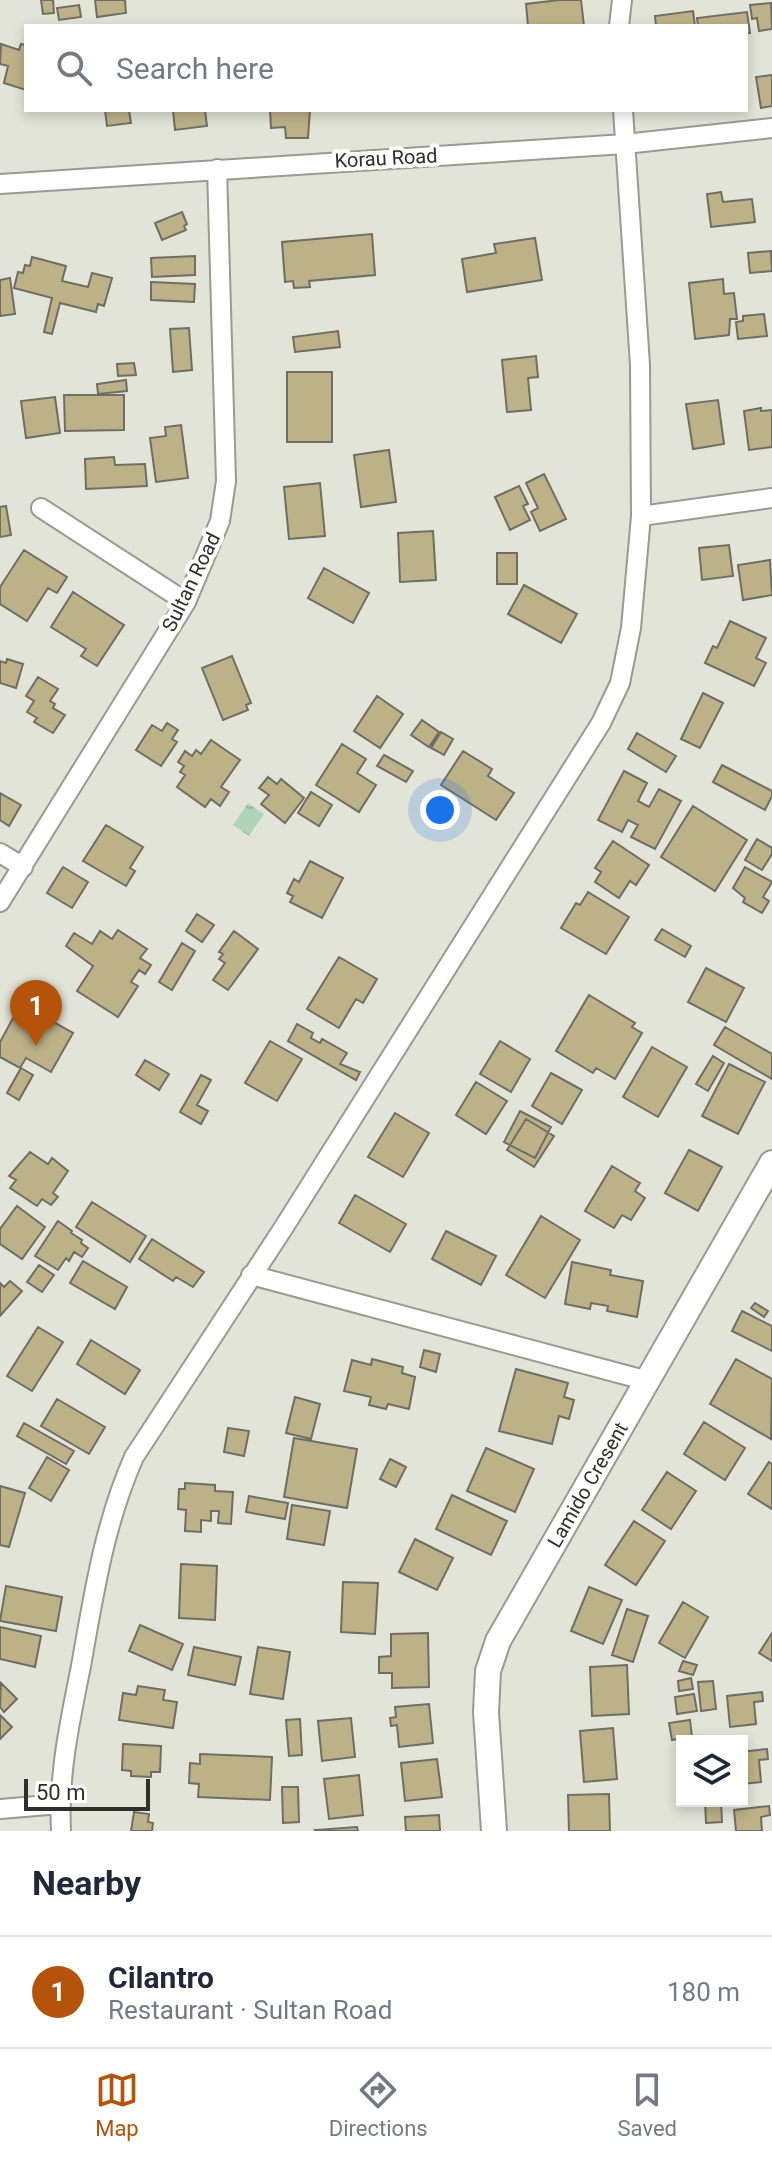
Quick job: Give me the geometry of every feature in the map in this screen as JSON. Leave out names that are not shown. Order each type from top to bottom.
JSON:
[{"type":"street","points":[[619,24],[622,0]]},
{"type":"street","points":[[61,1831],[64,1754],[101,1555],[118,1494],[134,1457],[293,1213],[601,723],[620,683],[631,628],[641,516],[640,365],[623,112]]},
{"type":"street","name":"Korau Road","points":[[0,184],[625,144],[772,128]]},
{"type":"street","name":"Sultan Road","points":[[0,902],[186,602],[220,521],[226,481],[217,169]]},
{"type":"street","points":[[641,516],[772,498]]},
{"type":"street","points":[[41,508],[186,602]]},
{"type":"street","points":[[0,853],[23,867]]},
{"type":"street","name":"Lamido Cresent","points":[[494,1831],[486,1712],[488,1671],[498,1641],[771,1167]]},
{"type":"street","points":[[251,1275],[648,1381]]},
{"type":"street","points":[[0,1809],[60,1804]]},
{"type":"water","points":[[248,803],[264,814],[249,836],[233,825]]},
{"type":"building","points":[[41,0],[53,0],[54,13],[43,14]]},
{"type":"building","points":[[95,0],[125,0],[126,13],[97,17]]},
{"type":"building","points":[[581,0],[584,24],[528,24],[526,4]]},
{"type":"building","points":[[771,3],[772,29],[759,31],[757,18],[752,19],[750,5]]},
{"type":"building","points":[[79,5],[81,17],[59,20],[57,8]]},
{"type":"building","points":[[693,11],[695,24],[656,24],[655,16]]},
{"type":"building","points":[[747,12],[750,33],[748,24],[698,24],[697,18]]},
{"type":"building","points":[[1,44],[19,50],[21,44],[24,45],[24,89],[4,83],[8,66],[0,64]]},
{"type":"building","points":[[772,75],[772,106],[761,108],[756,77]]},
{"type":"building","points":[[105,112],[129,112],[131,123],[107,126]]},
{"type":"building","points":[[173,112],[205,112],[207,126],[175,130]]},
{"type":"building","points":[[270,112],[310,112],[308,138],[286,138],[285,127],[271,128]]},
{"type":"building","points":[[721,192],[723,202],[752,199],[755,222],[711,227],[707,194]]},
{"type":"building","points":[[182,212],[186,230],[162,240],[155,223]]},
{"type":"building","points":[[372,234],[375,275],[309,281],[310,287],[294,288],[293,281],[285,282],[282,242]]},
{"type":"building","points":[[535,238],[542,280],[467,292],[462,259],[496,253],[494,244]]},
{"type":"building","points":[[771,251],[772,271],[750,273],[748,253]]},
{"type":"building","points":[[195,256],[195,275],[152,277],[151,258]]},
{"type":"building","points":[[32,257],[66,266],[62,281],[88,287],[92,273],[112,278],[104,306],[98,304],[96,312],[60,303],[52,334],[44,332],[52,298],[14,288],[18,272],[23,273],[25,265],[30,266]]},
{"type":"building","points":[[10,278],[15,314],[0,316],[0,280]]},
{"type":"building","points":[[723,279],[724,294],[734,293],[737,319],[730,319],[729,335],[695,339],[689,283]]},
{"type":"building","points":[[151,282],[195,284],[194,302],[151,300]]},
{"type":"building","points":[[764,314],[767,336],[738,339],[736,322],[743,321],[743,316]]},
{"type":"building","points":[[189,328],[192,370],[173,372],[170,329]]},
{"type":"building","points":[[338,331],[340,347],[295,352],[293,337]]},
{"type":"building","points":[[536,356],[538,377],[528,378],[531,410],[507,412],[502,360]]},
{"type":"building","points":[[134,363],[136,375],[118,376],[117,364]]},
{"type":"building","points":[[287,372],[332,372],[332,442],[287,442]]},
{"type":"building","points":[[126,380],[127,391],[98,394],[97,384]]},
{"type":"building","points":[[64,395],[124,395],[124,430],[65,431]]},
{"type":"building","points":[[55,397],[60,433],[26,438],[21,401]]},
{"type":"building","points":[[718,400],[724,444],[693,449],[686,404]]},
{"type":"building","points":[[761,408],[761,411],[772,410],[772,447],[749,450],[744,411]]},
{"type":"building","points":[[181,425],[188,478],[156,482],[150,438],[166,436],[165,427]]},
{"type":"building","points":[[389,450],[396,502],[361,507],[354,455]]},
{"type":"building","points":[[114,457],[115,465],[145,464],[147,486],[86,489],[85,459]]},
{"type":"building","points":[[544,474],[566,519],[540,531],[531,512],[538,508],[526,483]]},
{"type":"building","points":[[320,483],[325,536],[289,539],[284,487]]},
{"type":"building","points":[[519,486],[528,504],[523,506],[530,520],[510,530],[495,497]]},
{"type":"building","points":[[6,506],[11,535],[0,537],[0,507]]},
{"type":"building","points":[[433,531],[436,580],[400,582],[398,533]]},
{"type":"building","points":[[729,545],[733,576],[702,580],[699,548]]},
{"type":"building","points":[[24,550],[67,577],[57,593],[48,588],[27,621],[0,604],[0,587]]},
{"type":"building","points":[[497,553],[517,553],[517,584],[497,584]]},
{"type":"building","points":[[770,560],[772,595],[743,600],[738,565]]},
{"type":"building","points":[[324,568],[369,593],[353,623],[308,598]]},
{"type":"building","points":[[524,585],[577,614],[561,643],[508,614]]},
{"type":"building","points":[[73,592],[124,625],[97,666],[81,656],[86,649],[51,627]]},
{"type":"building","points":[[730,621],[766,638],[756,658],[766,663],[754,686],[705,663],[713,646],[717,648]]},
{"type":"building","points":[[232,656],[251,703],[246,705],[248,710],[223,720],[202,668]]},
{"type":"building","points":[[7,659],[23,664],[16,688],[0,683],[0,661],[6,663]]},
{"type":"building","points":[[38,677],[58,689],[50,701],[55,704],[53,708],[65,715],[53,733],[34,722],[37,718],[27,712],[34,701],[26,696]]},
{"type":"building","points":[[703,693],[723,703],[700,748],[681,739]]},
{"type":"building","points":[[377,696],[403,714],[380,748],[354,731]]},
{"type":"building","points":[[422,720],[439,732],[429,747],[411,735]]},
{"type":"building","points":[[167,723],[178,730],[172,739],[177,742],[161,766],[136,750],[152,725],[162,731]]},
{"type":"building","points":[[441,732],[453,739],[444,755],[431,748]]},
{"type":"building","points":[[637,733],[676,756],[666,772],[628,749]]},
{"type":"building","points":[[211,740],[240,760],[221,787],[229,792],[220,806],[211,799],[205,807],[177,787],[185,775],[180,772],[184,766],[178,762],[185,751],[192,756],[196,750],[201,754]]},
{"type":"building","points":[[342,744],[366,759],[357,773],[376,785],[359,812],[316,785]]},
{"type":"building","points":[[463,751],[492,769],[488,776],[514,793],[496,820],[441,785]]},
{"type":"building","points":[[384,755],[413,771],[406,782],[377,766]]},
{"type":"building","points":[[722,765],[772,791],[765,810],[713,782]]},
{"type":"building","points":[[624,771],[647,783],[638,801],[649,807],[659,789],[681,801],[655,849],[631,837],[638,825],[628,820],[622,832],[598,820]]},
{"type":"building","points":[[268,777],[277,784],[281,779],[304,798],[285,823],[261,804],[269,795],[259,788]]},
{"type":"building","points":[[311,792],[332,805],[319,826],[298,813]]},
{"type":"building","points":[[0,793],[21,805],[9,826],[0,820]]},
{"type":"building","points":[[693,806],[747,840],[715,891],[661,857]]},
{"type":"building","points":[[106,825],[143,847],[130,868],[135,871],[126,886],[83,861]]},
{"type":"building","points":[[757,839],[772,848],[772,854],[762,870],[745,860]]},
{"type":"building","points":[[613,841],[649,865],[636,885],[630,881],[619,898],[595,882],[601,872],[595,868]]},
{"type":"building","points":[[310,861],[343,878],[322,918],[290,902],[293,896],[287,893],[294,879],[299,882]]},
{"type":"building","points":[[63,867],[88,882],[72,908],[47,893]]},
{"type":"building","points":[[745,867],[772,882],[763,897],[769,901],[762,913],[743,902],[745,898],[733,888]]},
{"type":"building","points":[[588,892],[629,917],[606,954],[561,928],[576,903],[580,905]]},
{"type":"building","points":[[197,914],[214,925],[202,942],[186,931]]},
{"type":"building","points":[[662,929],[691,946],[685,957],[655,940]]},
{"type":"building","points":[[118,930],[147,949],[140,958],[151,965],[145,974],[139,970],[131,982],[138,986],[118,1017],[77,991],[93,966],[66,946],[74,933],[92,944],[100,931],[112,939]]},
{"type":"building","points":[[234,931],[258,949],[228,990],[213,980],[225,963],[219,959],[223,954],[219,952]]},
{"type":"building","points":[[182,943],[195,951],[172,990],[159,982]]},
{"type":"building","points":[[339,957],[377,979],[363,1003],[356,999],[339,1028],[307,1009]]},
{"type":"building","points":[[706,968],[744,988],[726,1022],[688,1002]]},
{"type":"building","points":[[589,995],[635,1023],[632,1027],[642,1033],[615,1079],[596,1068],[593,1073],[556,1051]]},
{"type":"building","points":[[18,1009],[29,1015],[32,1010],[73,1033],[51,1072],[26,1058],[20,1068],[0,1057],[0,1042]]},
{"type":"building","points":[[297,1024],[313,1033],[311,1038],[320,1043],[322,1039],[347,1053],[340,1064],[360,1072],[356,1080],[288,1041]]},
{"type":"building","points":[[725,1027],[772,1054],[772,1079],[714,1045]]},
{"type":"building","points":[[270,1041],[302,1059],[277,1101],[245,1083]]},
{"type":"building","points":[[500,1041],[530,1059],[511,1092],[480,1074]]},
{"type":"building","points":[[652,1047],[687,1067],[658,1117],[623,1097]]},
{"type":"building","points":[[713,1056],[724,1063],[708,1091],[696,1084]]},
{"type":"building","points":[[145,1060],[169,1074],[159,1090],[136,1075]]},
{"type":"building","points":[[729,1064],[765,1082],[738,1134],[702,1116]]},
{"type":"building","points":[[21,1068],[33,1075],[19,1100],[7,1093]]},
{"type":"building","points":[[551,1073],[582,1090],[562,1124],[532,1106]]},
{"type":"building","points":[[201,1075],[211,1080],[197,1105],[208,1111],[201,1124],[180,1112]]},
{"type":"building","points":[[476,1082],[507,1101],[486,1134],[456,1115]]},
{"type":"building","points":[[520,1111],[551,1127],[535,1158],[504,1142]]},
{"type":"building","points":[[395,1113],[429,1133],[403,1177],[368,1157]]},
{"type":"building","points":[[526,1119],[554,1136],[534,1167],[507,1150]]},
{"type":"building","points":[[689,1150],[722,1167],[698,1211],[665,1193]]},
{"type":"building","points":[[30,1152],[48,1164],[52,1158],[68,1171],[53,1193],[58,1197],[51,1205],[42,1199],[37,1206],[10,1188],[16,1180],[9,1176]]},
{"type":"building","points":[[612,1166],[640,1183],[635,1191],[645,1198],[631,1220],[622,1215],[614,1228],[585,1211]]},
{"type":"building","points":[[355,1195],[406,1224],[390,1252],[339,1223]]},
{"type":"building","points":[[92,1202],[146,1236],[130,1262],[76,1227]]},
{"type":"building","points":[[17,1206],[45,1227],[22,1259],[0,1244],[0,1229]]},
{"type":"building","points":[[541,1216],[580,1240],[545,1298],[506,1275]]},
{"type":"building","points":[[58,1221],[88,1248],[82,1257],[74,1252],[58,1270],[35,1256]]},
{"type":"building","points":[[446,1231],[496,1256],[481,1285],[432,1259]]},
{"type":"building","points":[[152,1239],[204,1272],[193,1287],[176,1277],[173,1281],[139,1259]]},
{"type":"building","points":[[83,1261],[127,1287],[115,1309],[70,1283]]},
{"type":"building","points":[[572,1262],[611,1270],[610,1275],[643,1281],[637,1317],[607,1311],[608,1306],[591,1303],[590,1309],[565,1304]]},
{"type":"building","points":[[39,1265],[54,1275],[42,1292],[27,1282]]},
{"type":"building","points":[[10,1281],[22,1291],[0,1316],[0,1283],[4,1287]]},
{"type":"building","points":[[755,1303],[768,1311],[764,1317],[751,1308]]},
{"type":"building","points":[[742,1311],[772,1326],[772,1351],[732,1331]]},
{"type":"building","points":[[38,1327],[63,1342],[32,1391],[7,1376]]},
{"type":"building","points":[[91,1340],[140,1370],[125,1394],[77,1364]]},
{"type":"building","points":[[424,1350],[440,1354],[436,1372],[420,1367]]},
{"type":"building","points":[[372,1359],[403,1367],[402,1373],[415,1377],[409,1409],[388,1404],[386,1409],[369,1405],[371,1397],[344,1391],[352,1360],[371,1365]]},
{"type":"building","points":[[736,1359],[772,1379],[771,1439],[710,1404]]},
{"type":"building","points":[[516,1369],[568,1383],[564,1397],[574,1400],[569,1419],[559,1416],[552,1444],[499,1431]]},
{"type":"building","points":[[295,1397],[320,1404],[311,1439],[286,1433]]},
{"type":"building","points":[[57,1399],[105,1427],[89,1454],[41,1426]]},
{"type":"building","points":[[704,1422],[745,1448],[725,1480],[684,1454]]},
{"type":"building","points":[[24,1423],[74,1451],[66,1464],[17,1436]]},
{"type":"building","points":[[228,1428],[249,1431],[244,1456],[224,1452]]},
{"type":"building","points":[[294,1438],[357,1449],[347,1508],[284,1497]]},
{"type":"building","points":[[486,1448],[534,1469],[515,1512],[467,1491]]},
{"type":"building","points":[[47,1457],[69,1470],[51,1501],[29,1488]]},
{"type":"building","points":[[390,1459],[406,1467],[396,1487],[380,1479]]},
{"type":"building","points":[[769,1462],[772,1464],[772,1509],[748,1494]]},
{"type":"building","points":[[667,1472],[696,1491],[671,1529],[642,1510]]},
{"type":"building","points":[[185,1483],[215,1485],[215,1491],[233,1492],[231,1524],[218,1523],[219,1511],[211,1511],[211,1521],[201,1520],[201,1532],[185,1531],[186,1510],[178,1509],[179,1489],[185,1489]]},
{"type":"building","points":[[0,1486],[25,1493],[9,1547],[0,1545]]},
{"type":"building","points":[[452,1495],[507,1521],[491,1555],[436,1529]]},
{"type":"building","points":[[249,1496],[288,1503],[285,1519],[246,1512]]},
{"type":"building","points":[[292,1505],[330,1511],[324,1545],[287,1539]]},
{"type":"building","points":[[634,1521],[665,1541],[636,1585],[605,1565]]},
{"type":"building","points":[[415,1539],[453,1558],[437,1590],[399,1572]]},
{"type":"building","points":[[181,1564],[217,1566],[215,1620],[179,1618]]},
{"type":"building","points":[[343,1582],[378,1583],[375,1634],[341,1632]]},
{"type":"building","points":[[6,1586],[62,1597],[56,1631],[0,1621]]},
{"type":"building","points":[[589,1587],[622,1600],[603,1644],[571,1631]]},
{"type":"building","points":[[683,1602],[708,1617],[685,1658],[659,1643]]},
{"type":"building","points":[[627,1609],[648,1616],[633,1662],[612,1655]]},
{"type":"building","points":[[140,1625],[183,1644],[172,1670],[129,1651]]},
{"type":"building","points":[[0,1627],[41,1636],[35,1667],[0,1659]]},
{"type":"building","points":[[428,1633],[429,1687],[392,1688],[392,1673],[379,1673],[379,1657],[391,1656],[391,1634]]},
{"type":"building","points":[[772,1633],[772,1661],[759,1653]]},
{"type":"building","points":[[194,1647],[241,1657],[235,1685],[188,1675]]},
{"type":"building","points":[[258,1647],[290,1652],[283,1699],[250,1694]]},
{"type":"building","points":[[683,1661],[697,1665],[693,1675],[679,1671]]},
{"type":"building","points":[[627,1665],[629,1714],[592,1716],[590,1667]]},
{"type":"building","points":[[691,1678],[693,1689],[679,1691],[678,1681]]},
{"type":"building","points":[[713,1681],[716,1709],[701,1711],[698,1682]]},
{"type":"building","points":[[1,1683],[17,1699],[4,1712],[0,1707]]},
{"type":"building","points":[[138,1686],[165,1690],[163,1700],[177,1702],[173,1728],[119,1720],[123,1693],[136,1695]]},
{"type":"building","points":[[762,1692],[763,1701],[754,1702],[756,1724],[730,1727],[727,1696]]},
{"type":"building","points":[[694,1694],[697,1711],[677,1714],[675,1697]]},
{"type":"building","points":[[429,1704],[433,1743],[399,1747],[397,1725],[391,1726],[390,1718],[396,1717],[395,1707]]},
{"type":"building","points":[[0,1715],[12,1727],[0,1739]]},
{"type":"building","points":[[351,1718],[355,1757],[322,1761],[318,1721]]},
{"type":"building","points":[[300,1719],[302,1755],[289,1756],[286,1720]]},
{"type":"building","points":[[690,1720],[692,1735],[676,1735],[676,1739],[672,1740],[669,1723]]},
{"type":"building","points":[[613,1728],[617,1779],[584,1782],[580,1731]]},
{"type":"building","points":[[123,1744],[161,1746],[160,1772],[151,1772],[151,1777],[131,1776],[131,1771],[122,1770]]},
{"type":"building","points":[[767,1749],[768,1759],[759,1760],[761,1782],[748,1783],[748,1751]]},
{"type":"building","points":[[200,1754],[272,1757],[270,1800],[198,1797],[199,1784],[189,1783],[190,1763],[200,1764]]},
{"type":"building","points":[[437,1759],[442,1797],[405,1801],[401,1763]]},
{"type":"building","points":[[359,1775],[363,1815],[329,1819],[324,1779]]},
{"type":"building","points":[[282,1787],[298,1787],[299,1822],[283,1823]]},
{"type":"building","points":[[609,1794],[610,1831],[569,1831],[568,1795]]},
{"type":"building","points":[[769,1806],[770,1815],[761,1817],[762,1831],[736,1831],[734,1810]]},
{"type":"building","points":[[705,1807],[721,1807],[722,1822],[706,1823]]},
{"type":"building","points":[[134,1812],[149,1814],[152,1831],[131,1831]]},
{"type":"building","points":[[439,1815],[440,1831],[406,1831],[405,1817]]},
{"type":"building","points":[[357,1827],[358,1831],[315,1830]]},
{"type":"place","name":"Cilantro","points":[[36,1046]]}]
